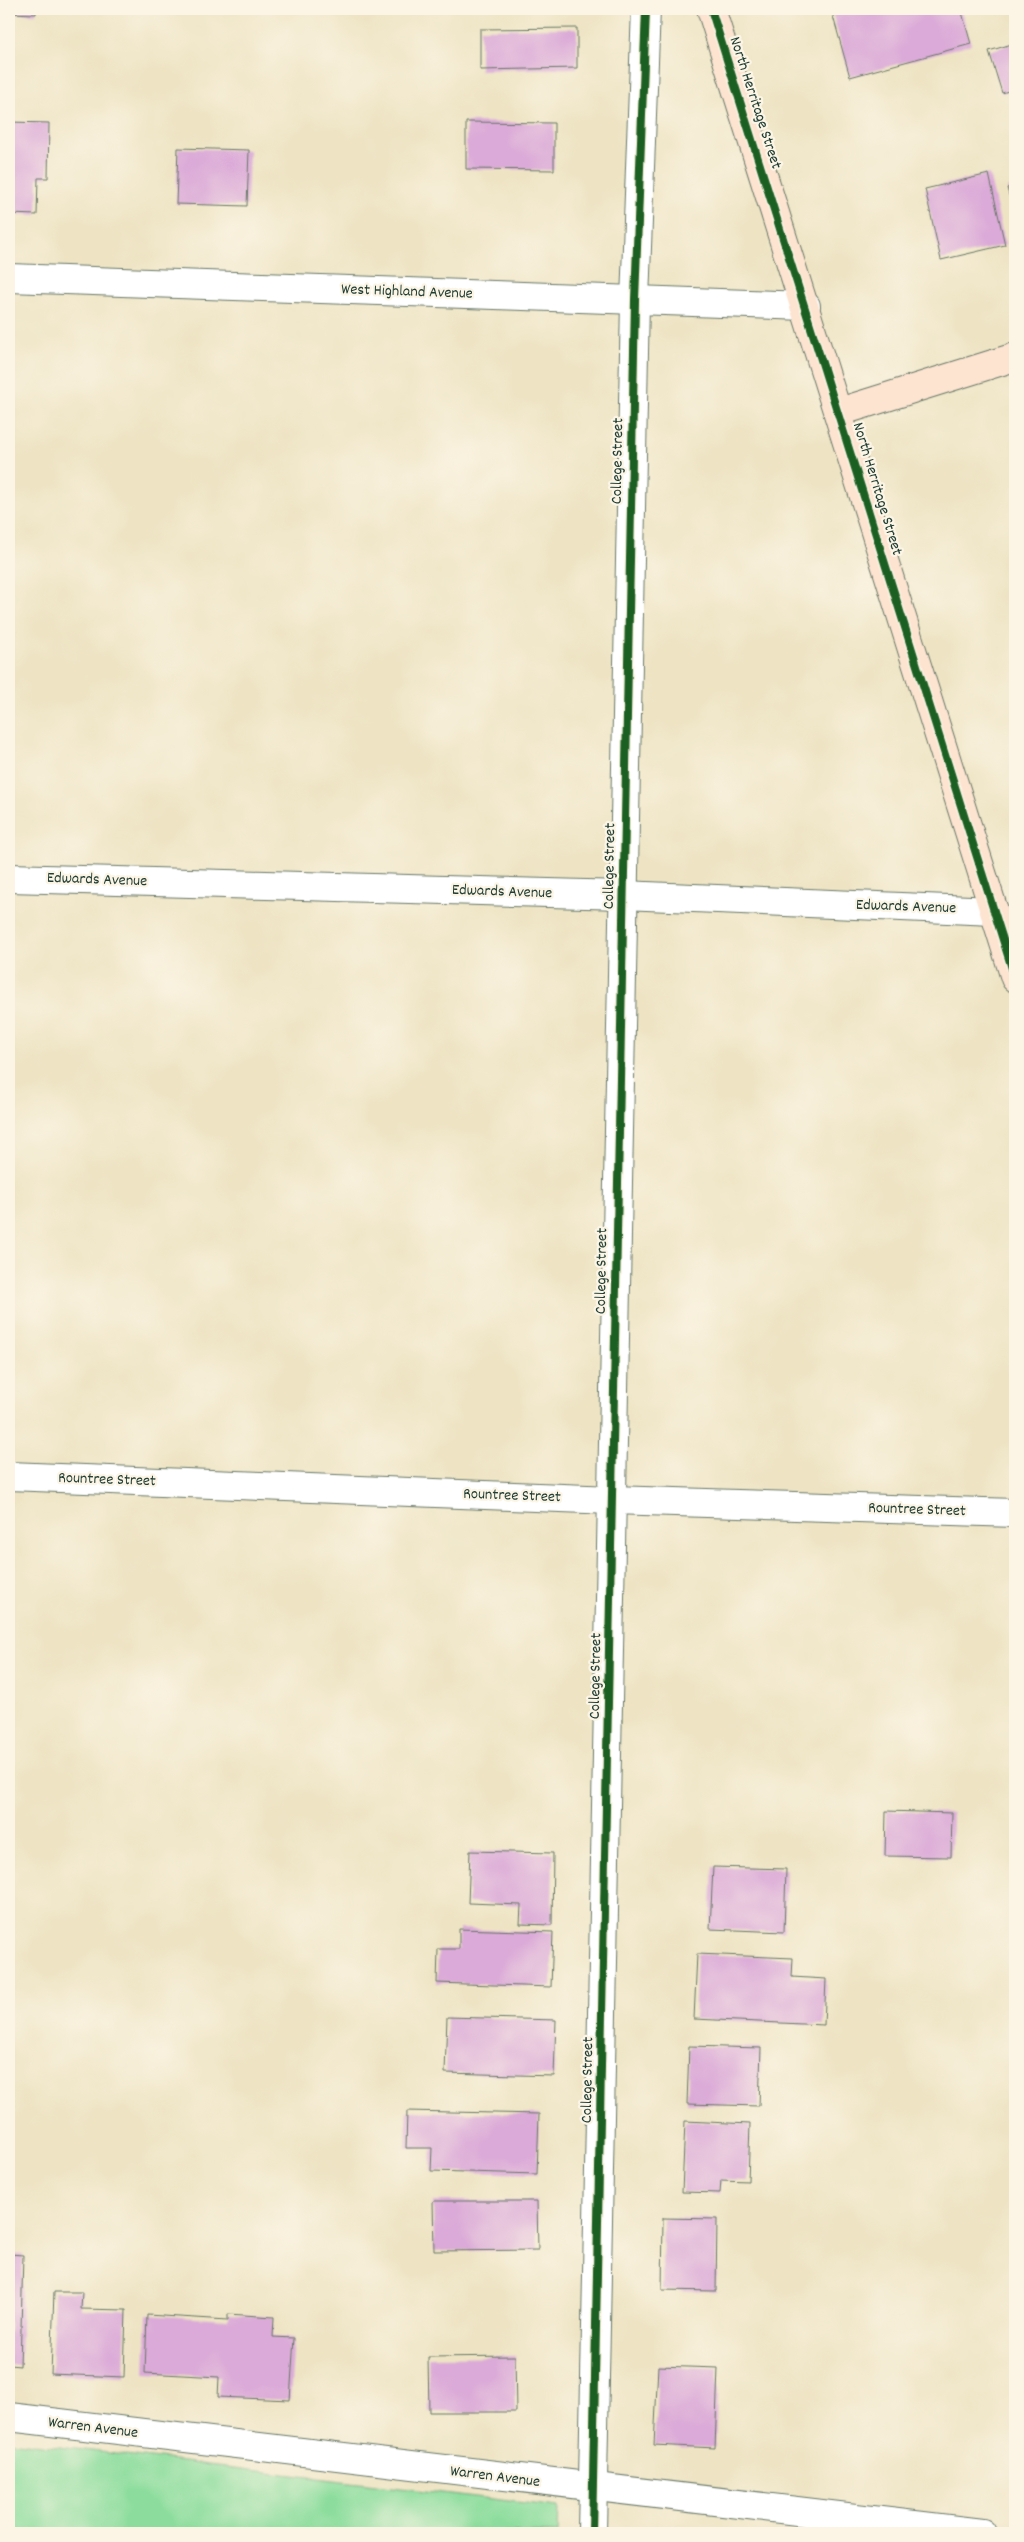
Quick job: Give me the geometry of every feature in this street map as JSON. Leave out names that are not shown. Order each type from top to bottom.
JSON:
[{"type":"street","name":"College Street","points":[[592,2533],[635,300],[646,9]]},
{"type":"street","name":"North Herritage Street","points":[[711,9],[806,306],[1015,978]]},
{"type":"street","name":"West Highland Avenue","points":[[9,278],[806,306]]},
{"type":"street","points":[[839,412],[1015,357]]},
{"type":"street","name":"Edwards Avenue","points":[[9,878],[623,895],[994,911]]},
{"type":"street","name":"Rountree Street","points":[[9,1476],[612,1500],[1015,1513]]},
{"type":"street","name":"Warren Avenue","points":[[9,2417],[982,2533]]},
{"type":"green space","points":[[9,2441],[559,2507],[558,2533],[9,2533]]},
{"type":"building","points":[[9,9],[36,9],[36,14],[9,13]]},
{"type":"building","points":[[831,9],[961,9],[971,44],[850,77]]},
{"type":"building","points":[[577,28],[577,68],[480,70],[480,29]]},
{"type":"building","points":[[1015,43],[1015,89],[1002,93],[989,51]]},
{"type":"building","points":[[9,122],[49,123],[48,178],[38,178],[37,215],[9,214]]},
{"type":"building","points":[[466,122],[554,123],[554,170],[466,169]]},
{"type":"building","points":[[178,148],[249,150],[247,206],[176,204]]},
{"type":"building","points":[[989,174],[1005,245],[941,260],[925,189]]},
{"type":"building","points":[[1015,185],[1015,216],[1007,188]]},
{"type":"building","points":[[886,1811],[952,1813],[951,1857],[885,1856]]},
{"type":"building","points":[[470,1851],[553,1853],[552,1925],[520,1924],[521,1905],[468,1903]]},
{"type":"building","points":[[713,1867],[786,1869],[784,1932],[710,1929]]},
{"type":"building","points":[[459,1929],[553,1932],[551,1987],[437,1983],[438,1949],[459,1949]]},
{"type":"building","points":[[697,1954],[793,1958],[792,1977],[826,1979],[824,2025],[694,2019]]},
{"type":"building","points":[[447,2017],[556,2020],[554,2076],[445,2073]]},
{"type":"building","points":[[689,2046],[761,2048],[759,2106],[687,2104]]},
{"type":"building","points":[[407,2111],[539,2114],[537,2174],[431,2171],[432,2148],[406,2148]]},
{"type":"building","points":[[685,2121],[750,2124],[748,2181],[721,2180],[720,2193],[682,2192]]},
{"type":"building","points":[[433,2201],[537,2201],[538,2250],[434,2251]]},
{"type":"building","points":[[663,2218],[717,2219],[716,2291],[662,2290]]},
{"type":"building","points":[[9,2254],[23,2255],[20,2366],[9,2365]]},
{"type":"building","points":[[54,2292],[82,2292],[81,2309],[126,2310],[124,2377],[51,2374]]},
{"type":"building","points":[[228,2314],[274,2317],[273,2337],[294,2338],[290,2400],[218,2397],[219,2377],[145,2373],[147,2315],[228,2320]]},
{"type":"building","points":[[515,2356],[516,2412],[429,2412],[428,2357]]},
{"type":"building","points":[[658,2366],[718,2368],[715,2448],[654,2445]]},
{"type":"cycle path","points":[[592,2533],[635,300],[646,9]]},
{"type":"cycle path","points":[[711,9],[1015,978]]}]
